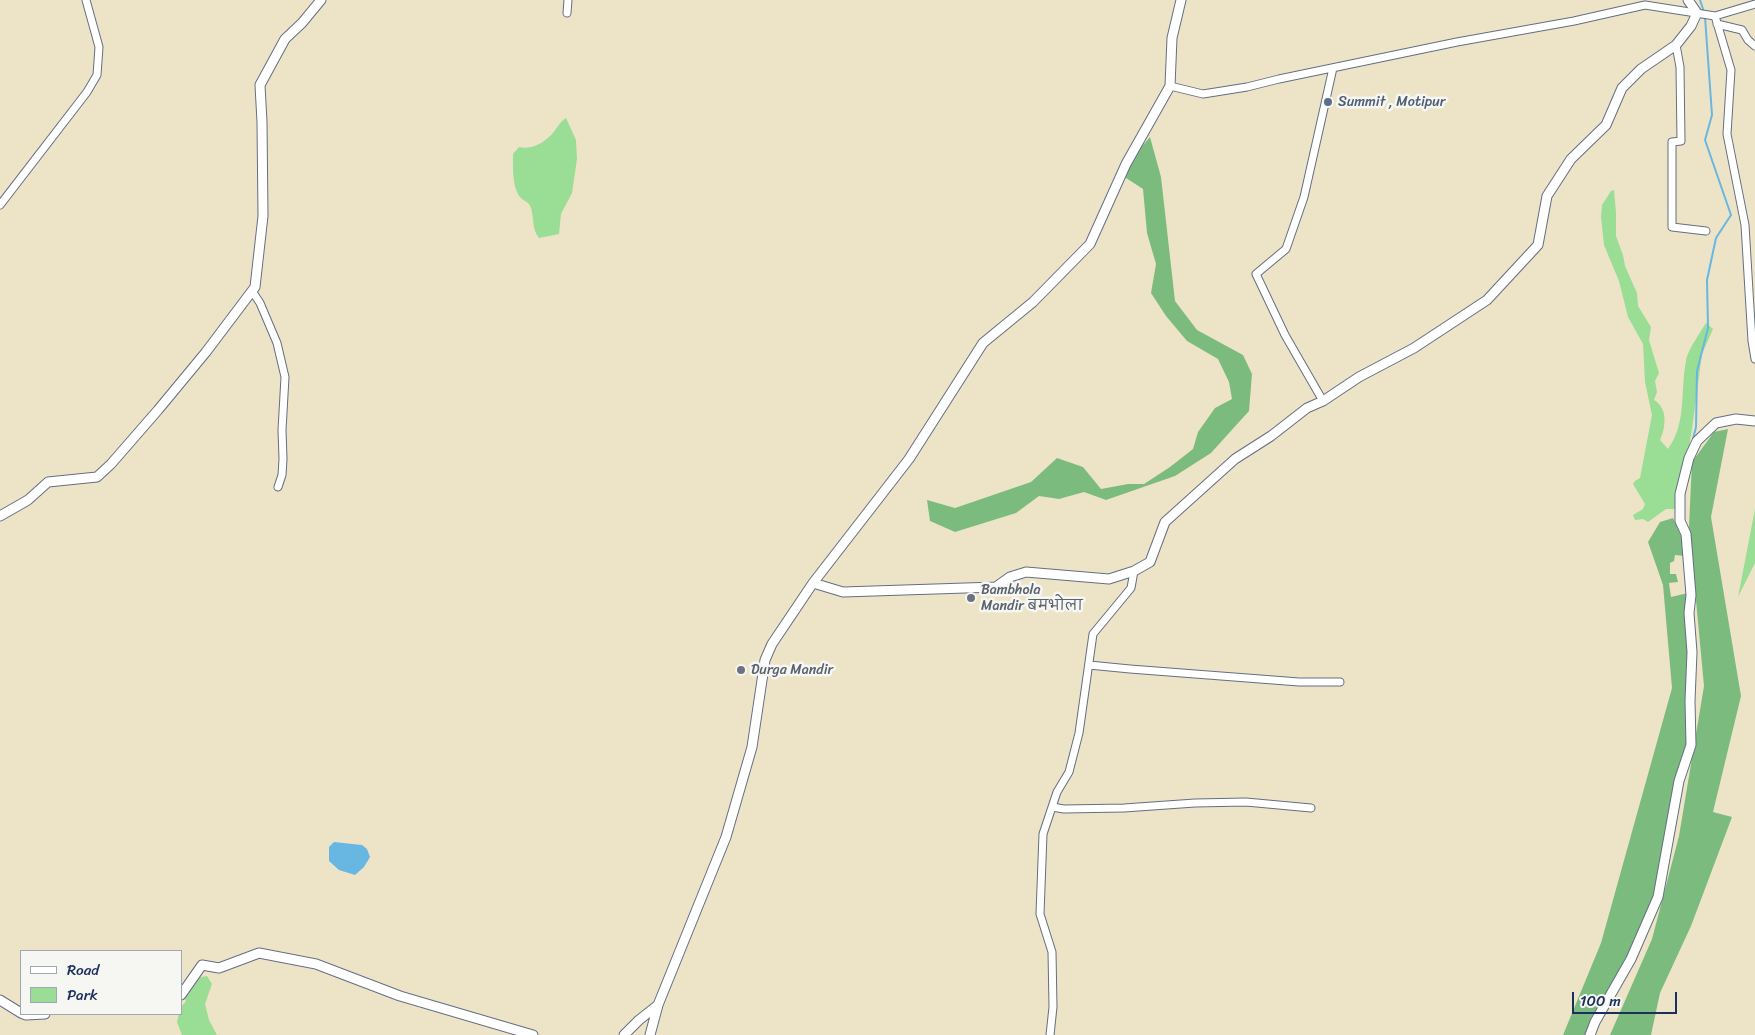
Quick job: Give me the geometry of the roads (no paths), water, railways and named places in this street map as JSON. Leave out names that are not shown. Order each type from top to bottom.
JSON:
[{"type":"street","points":[[0,206],[87,92],[96,75],[99,46],[86,0]]},
{"type":"street","points":[[0,516],[28,500],[48,482],[97,477],[111,464],[182,381],[230,322],[255,287],[263,216],[260,85],[285,39],[302,23],[321,0]]},
{"type":"street","points":[[567,13],[568,0]]},
{"type":"street","points":[[650,1035],[658,1005],[726,837],[752,747],[765,660],[772,644],[813,582],[909,459],[983,343],[1033,302],[1090,244],[1126,164],[1170,86],[1172,38],[1181,0]]},
{"type":"street","points":[[1688,0],[1703,14]]},
{"type":"street","points":[[1170,86],[1203,94],[1247,87],[1456,42],[1574,21],[1646,5],[1716,16],[1755,4]]},
{"type":"street","points":[[813,582],[843,592],[996,587],[1010,577],[1026,572],[1109,579],[1134,572],[1150,562],[1165,522],[1235,459],[1271,436],[1307,408],[1323,401],[1358,377],[1414,348],[1487,300],[1538,245],[1547,196],[1572,159],[1606,125],[1622,88],[1641,68],[1676,45],[1703,14]]},
{"type":"street","points":[[1716,16],[1731,70],[1727,134],[1745,226],[1752,341],[1755,359]]},
{"type":"street","points":[[1717,24],[1742,30],[1748,40],[1755,46]]},
{"type":"street","points":[[1676,45],[1680,67],[1681,141],[1672,142],[1672,227],[1706,231]]},
{"type":"street","points":[[1323,401],[1285,335],[1256,274],[1286,249],[1304,197],[1333,68]]},
{"type":"street","points":[[252,291],[257,296],[277,343],[285,377],[282,430],[283,467],[278,487]]},
{"type":"street","points":[[1590,1035],[1595,1022],[1631,959],[1658,897],[1679,781],[1691,745],[1692,652],[1689,613],[1691,595],[1686,534],[1680,521],[1680,494],[1689,458],[1696,442],[1716,423],[1736,419],[1755,421]]},
{"type":"street","points":[[1050,1035],[1053,1007],[1052,952],[1040,914],[1043,834],[1057,792],[1069,772],[1079,733],[1093,634],[1131,588],[1134,572]]},
{"type":"street","points":[[1089,665],[1299,682],[1340,682]]},
{"type":"street","points":[[1052,807],[1124,808],[1195,803],[1246,802],[1311,808]]},
{"type":"street","points":[[182,994],[202,965],[219,968],[259,953],[316,964],[400,996],[533,1035]]},
{"type":"street","points":[[0,1000],[20,1012]]},
{"type":"street","points":[[624,1035],[658,1005]]},
{"type":"water","points":[[334,842],[362,845],[367,849],[370,857],[364,867],[355,875],[339,870],[329,861],[329,847]]},
{"type":"waterway","points":[[1700,0],[1704,12]]},
{"type":"waterway","points":[[1693,439],[1696,427],[1697,371],[1708,328],[1707,280],[1716,238],[1731,215],[1705,140],[1712,115],[1705,17]]},
{"type":"place","name":"Summit , Motipur","points":[[1328,102]]},
{"type":"place","name":"Bambhola Mandir बमभोला","points":[[971,598]]},
{"type":"place","name":"Durga Mandir","points":[[741,670]]}]
